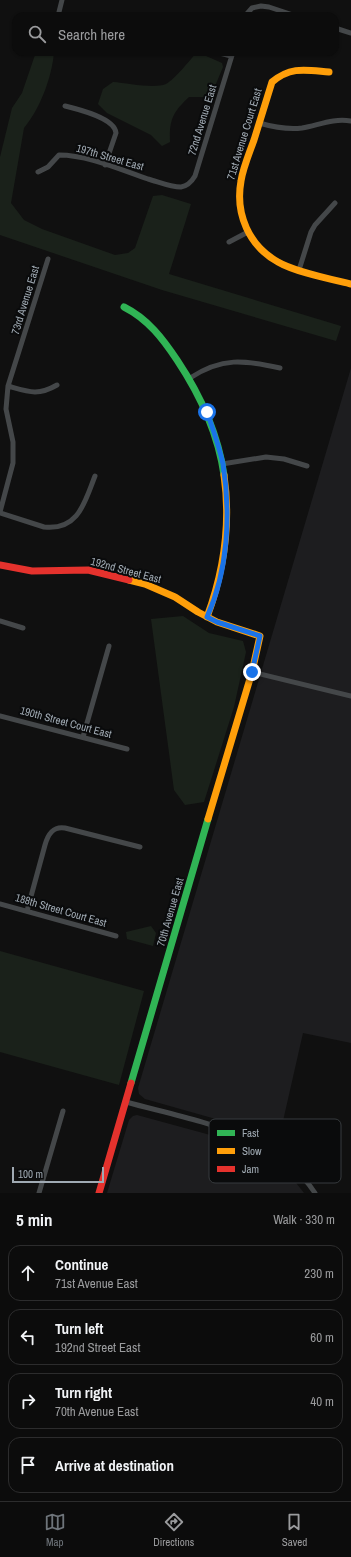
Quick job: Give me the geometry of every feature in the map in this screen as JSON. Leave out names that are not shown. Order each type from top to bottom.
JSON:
[{"type":"street","points":[[59,12],[62,0]]},
{"type":"street","points":[[248,12],[254,7],[261,6],[284,12]]},
{"type":"street","points":[[339,29],[351,33]]},
{"type":"street","name":"72nd Avenue East","points":[[181,187],[189,184],[195,176],[231,56]]},
{"type":"street","name":"71st Avenue Court East","points":[[329,72],[296,70],[283,72],[272,82],[241,180],[239,191],[240,213],[248,232],[260,248],[277,262],[299,270],[351,284]]},
{"type":"street","points":[[64,106],[102,118],[112,124],[116,129],[105,165]]},
{"type":"street","points":[[259,123],[274,128],[294,129],[326,121],[351,121]]},
{"type":"street","name":"197th Street East","points":[[38,172],[48,167],[59,155],[75,156],[168,186],[181,187]]},
{"type":"street","points":[[299,270],[311,232],[315,225],[335,203]]},
{"type":"street","points":[[229,242],[248,232]]},
{"type":"street","name":"73rd Avenue East","points":[[0,512],[13,462],[13,442],[6,410],[8,386],[48,259]]},
{"type":"street","points":[[124,307],[134,311],[168,346],[190,378],[207,412],[215,434],[222,464],[227,502],[226,536],[221,574],[207,617]]},
{"type":"street","points":[[190,378],[217,365],[232,362],[252,362],[280,368]]},
{"type":"street","points":[[8,386],[30,392],[39,392],[47,390],[57,384]]},
{"type":"street","points":[[222,464],[266,457],[284,459],[307,466]]},
{"type":"street","points":[[0,512],[44,527],[50,528],[64,525],[78,516],[95,476]]},
{"type":"street","name":"192nd Street East","points":[[0,565],[32,571],[78,569],[101,572],[145,584],[176,597],[217,622],[260,636]]},
{"type":"street","points":[[0,621],[23,628]]},
{"type":"street","name":"70th Avenue East","points":[[99,1193],[252,672],[260,636]]},
{"type":"street","points":[[83,737],[109,646]]},
{"type":"street","points":[[252,672],[351,696]]},
{"type":"street","name":"190th Street Court East","points":[[0,716],[126,749]]},
{"type":"street","points":[[27,911],[47,839],[51,831],[57,828],[65,828],[140,847]]},
{"type":"street","name":"188th Street Court East","points":[[0,904],[116,936]]},
{"type":"street","points":[[126,1102],[209,1125]]},
{"type":"street","points":[[39,1193],[63,1110]]},
{"type":"street","points":[[306,1183],[315,1193]]},
{"type":"shaded area","points":[[35,56],[54,56],[51,72],[40,102],[24,128],[11,203],[24,220],[42,229],[115,255],[128,253],[135,248],[153,196],[162,195],[191,204],[169,274],[341,326],[336,341],[162,290],[0,235],[0,157],[12,108],[22,93]]},
{"type":"shaded area","points":[[194,56],[206,56],[222,63],[223,67],[213,91],[206,97],[189,97],[179,107],[171,122],[170,142],[162,146],[151,135],[107,113],[98,104],[103,89],[113,82],[155,86],[170,82]]},
{"type":"shaded area","points":[[351,368],[351,1043],[303,1033],[283,1119],[216,1119],[145,1099],[139,1094],[138,1088]]},
{"type":"shaded area","points":[[183,616],[209,633],[243,641],[246,652],[234,707],[204,802],[185,805],[174,790],[151,619]]},
{"type":"shaded area","points":[[151,926],[156,933],[153,946],[127,939],[126,932]]},
{"type":"shaded area","points":[[0,951],[144,991],[119,1085],[0,1052]]},
{"type":"shaded area","points":[[137,1115],[209,1135],[209,1183],[296,1183],[304,1193],[107,1193],[129,1120],[133,1116]]},
{"type":"traffic: fast","points":[[124,307],[140,317],[154,330],[177,360],[194,387],[218,444],[224,475]]},
{"type":"traffic: fast","points":[[131,1083],[208,819]]},
{"type":"traffic: slow","points":[[329,72],[306,70],[292,71],[272,82],[243,171],[240,205],[246,228],[259,247],[268,255],[285,266],[313,275],[351,284]]},
{"type":"traffic: slow","points":[[207,617],[222,565],[227,511],[224,475]]},
{"type":"traffic: slow","points":[[129,580],[145,584],[175,597],[217,622],[260,636],[252,672],[208,819]]},
{"type":"traffic: jam","points":[[0,565],[32,571],[88,570],[129,580]]},
{"type":"traffic: jam","points":[[99,1193],[131,1083]]},
{"type":"route","points":[[207,412],[215,434],[222,464],[227,502],[226,536],[221,574],[207,617],[217,622],[260,636],[252,672]]}]
